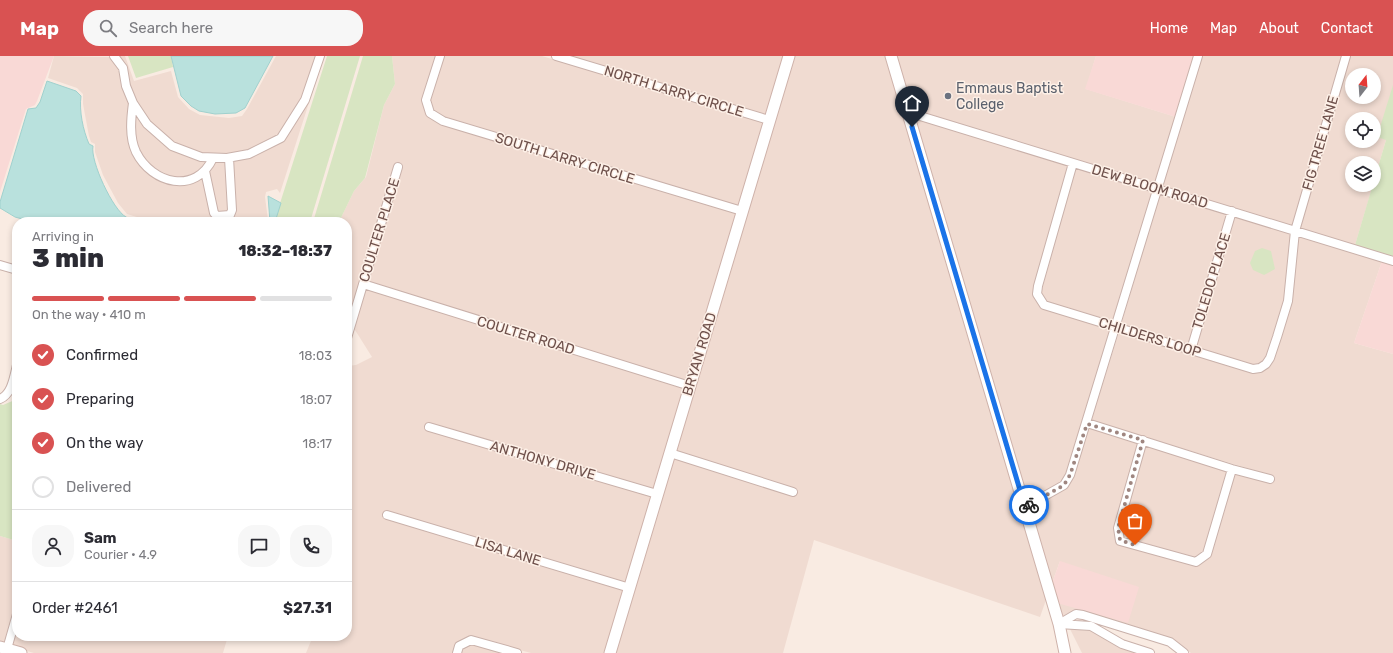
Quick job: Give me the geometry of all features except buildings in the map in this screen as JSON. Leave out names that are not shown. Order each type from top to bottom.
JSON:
[{"type":"main road","name":"BRYAN ROAD","points":[[610,653],[789,56]]},
{"type":"main road","points":[[891,56],[1025,507],[1066,653]]},
{"type":"main road","points":[[1059,624],[1073,653]]},
{"type":"main road","points":[[3,648],[21,653]]},
{"type":"street","points":[[114,56],[123,68],[126,86],[133,103],[147,124],[172,146],[201,157],[213,158],[229,158],[249,154],[281,138],[305,100],[320,56]]},
{"type":"street","name":"SOUTH LARRY CIRCLE","points":[[440,56],[426,100],[430,113],[443,121],[742,211]]},
{"type":"street","name":"NORTH LARRY CIRCLE","points":[[556,56],[769,120]]},
{"type":"street","points":[[1025,507],[1064,485],[1070,475],[1087,424],[1198,56]]},
{"type":"street","name":"FIG TREE LANE","points":[[1295,231],[1346,56]]},
{"type":"street","points":[[133,103],[131,118],[135,151],[152,172],[173,181],[186,181],[197,178],[205,171],[213,158]]},
{"type":"street","name":"DEW BLOOM ROAD","points":[[907,112],[1393,261]]},
{"type":"street","points":[[205,171],[214,213],[217,216],[230,215],[232,210],[229,158]]},
{"type":"street","name":"CHILDERS LOOP","points":[[1073,162],[1038,286],[1037,294],[1044,305],[1253,369],[1260,368],[1266,364],[1270,358],[1288,301],[1295,231]]},
{"type":"street","name":"COULTER PLACE","points":[[352,321],[398,168]]},
{"type":"street","name":"TOLEDO PLACE","points":[[1191,350],[1232,211]]},
{"type":"street","points":[[0,265],[12,269]]},
{"type":"street","name":"COULTER ROAD","points":[[363,284],[690,386]]},
{"type":"street","points":[[0,399],[5,397],[9,391],[12,381]]},
{"type":"street","points":[[1087,424],[1143,440],[1232,469],[1270,479]]},
{"type":"street","name":"ANTHONY DRIVE","points":[[429,427],[657,494]]},
{"type":"street","points":[[1143,440],[1118,528],[1120,540],[1196,562],[1207,554],[1232,469]]},
{"type":"street","points":[[670,453],[793,492]]},
{"type":"street","name":"LISA LANE","points":[[387,515],[630,588]]},
{"type":"street","points":[[1059,624],[1076,614],[1083,615],[1170,642],[1184,653]]},
{"type":"street","points":[[1059,624],[1091,626],[1122,644],[1150,653]]},
{"type":"street","points":[[3,648],[12,626]]},
{"type":"street","points":[[457,653],[459,646],[471,640],[517,653]]},
{"type":"shaded area","points":[[0,56],[54,56],[35,105],[26,109],[0,192]]},
{"type":"shaded area","points":[[54,56],[111,57],[120,70],[129,104],[128,133],[158,179],[171,185],[187,185],[203,177],[210,214],[214,217],[137,217],[127,214],[118,203],[103,175],[95,152],[95,144],[91,142],[89,136],[83,104],[83,94],[77,88],[48,78]]},
{"type":"shaded area","points":[[119,56],[125,56],[134,81],[171,71],[178,97],[189,109],[200,115],[229,118],[242,116],[276,56],[316,56],[302,98],[279,135],[249,150],[227,154],[202,154],[173,143],[150,121],[135,99]]},
{"type":"shaded area","points":[[324,56],[280,193],[277,189],[266,192],[265,197],[268,217],[230,217],[233,161],[282,141]]},
{"type":"shaded area","points":[[392,56],[436,56],[427,114],[738,213],[688,381],[367,281],[402,165],[396,163],[352,309],[352,217],[341,217],[354,191],[366,177],[384,105],[395,84]]},
{"type":"shaded area","points":[[443,56],[542,56],[765,123],[740,206],[444,117],[433,110],[430,100]]},
{"type":"shaded area","points":[[569,56],[786,56],[767,115]]},
{"type":"shaded area","points":[[793,56],[888,56],[1047,597],[1040,617],[814,540],[783,653],[613,653],[672,457],[795,497],[798,490],[674,450]]},
{"type":"shaded area","points":[[895,56],[1096,56],[1086,89],[1176,117],[1156,184],[910,109]]},
{"type":"shaded area","points":[[1096,56],[1194,56],[1176,117],[1085,89]]},
{"type":"shaded area","points":[[1201,56],[1342,56],[1293,226],[1162,186]]},
{"type":"shaded area","points":[[1349,56],[1393,56],[1393,116],[1381,157],[1345,156],[1345,192],[1371,192],[1355,245],[1299,228],[1345,70],[1345,104],[1381,104],[1381,68],[1346,68]]},
{"type":"shaded area","points":[[135,112],[145,126],[169,149],[200,161],[208,161],[196,174],[186,178],[173,177],[154,168],[138,149],[135,131]]},
{"type":"shaded area","points":[[912,118],[1069,165],[1034,296],[1043,309],[1112,330],[1067,474],[1062,482],[1027,502]]},
{"type":"shaded area","points":[[215,162],[226,162],[228,211],[217,211],[209,172]]},
{"type":"shaded area","points":[[1075,167],[1153,191],[1114,323],[1046,302],[1041,293]]},
{"type":"shaded area","points":[[1160,193],[1228,214],[1188,346],[1121,325]]},
{"type":"shaded area","points":[[1234,216],[1291,234],[1284,300],[1268,357],[1259,364],[1253,365],[1195,348]]},
{"type":"shaded area","points":[[1298,236],[1382,261],[1354,343],[1393,354],[1393,653],[1191,653],[1171,639],[1084,611],[1076,610],[1061,619],[1057,603],[1060,561],[1051,586],[1029,509],[1074,476],[1089,428],[1138,443],[1117,541],[1195,565],[1208,557],[1234,473],[1272,483],[1274,476],[1091,421],[1119,332],[1260,372],[1291,302]]},
{"type":"shaded area","points":[[1382,261],[1393,265],[1393,354],[1354,343]]},
{"type":"shaded area","points":[[365,288],[686,388],[655,489],[427,423],[425,430],[653,496],[627,583],[385,511],[383,517],[625,590],[606,653],[531,653],[472,637],[453,653],[306,653],[311,641],[352,641],[352,365],[372,357],[355,330],[353,330]]},
{"type":"shaded area","points":[[1145,445],[1227,472],[1204,552],[1196,558],[1123,537],[1121,528]]},
{"type":"shaded area","points":[[0,536],[12,540],[12,641],[227,641],[223,653],[34,653],[0,643]]},
{"type":"shaded area","points":[[1060,561],[1139,587],[1128,623],[1057,603],[1051,586]]},
{"type":"shaded area","points":[[1070,629],[1093,631],[1120,648],[1138,653],[1082,653]]},
{"type":"shaded area","points":[[471,644],[502,653],[460,653],[462,648]]},
{"type":"green space","points":[[128,56],[171,56],[173,67],[136,78]]},
{"type":"green space","points":[[327,56],[360,56],[312,217],[276,217]]},
{"type":"green space","points":[[363,56],[392,56],[395,84],[384,105],[365,178],[354,191],[341,217],[315,217]]},
{"type":"green space","points":[[1393,85],[1393,257],[1355,245],[1371,192],[1381,192],[1381,157],[1386,140],[1381,138],[1381,124]]},
{"type":"green space","points":[[1262,248],[1271,251],[1275,269],[1264,275],[1253,270],[1250,263],[1255,251]]},
{"type":"green space","points":[[12,401],[12,540],[0,536],[0,404],[3,405]]},
{"type":"water","points":[[171,56],[273,56],[245,108],[236,113],[215,114],[199,111],[191,106],[181,96]]},
{"type":"water","points":[[47,81],[76,91],[81,96],[83,127],[89,144],[93,146],[95,162],[99,173],[115,205],[126,217],[15,217],[0,208],[0,202],[28,109],[36,108],[40,102]]},
{"type":"water","points":[[268,196],[281,203],[277,217],[270,217]]},
{"type":"way so far","points":[[1029,505],[1064,485],[1070,475],[1087,424],[1143,440],[1118,528],[1120,540],[1135,545]]},
{"type":"place","name":"Emmaus Baptist College","points":[[948,96]]},
{"type":"route","points":[[912,127],[1025,507],[1029,505]]}]
